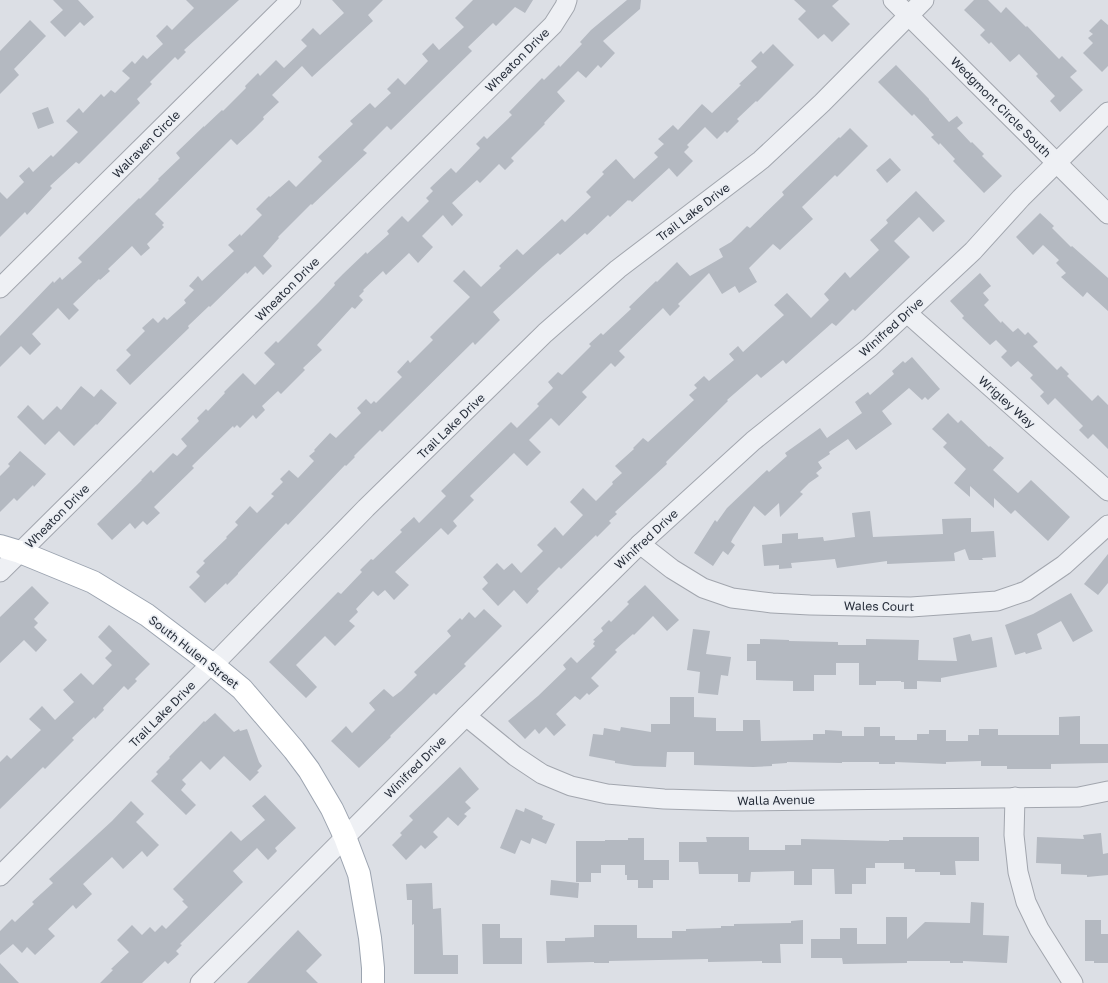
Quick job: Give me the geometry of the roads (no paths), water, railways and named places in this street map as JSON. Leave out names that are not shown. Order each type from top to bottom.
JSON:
[{"type":"main road","name":"South Hulen Street","points":[[0,546],[20,552],[93,582],[147,614],[213,664],[242,689],[309,770],[332,809],[345,837],[359,874],[370,938],[373,983]]},
{"type":"street","name":"Walraven Circle","points":[[0,288],[291,0]]},
{"type":"street","name":"Wheaton Drive","points":[[0,572],[553,25],[567,0]]},
{"type":"street","name":"Wedgmont Circle South","points":[[893,0],[1108,214]]},
{"type":"street","name":"Trail Lake Drive","points":[[0,876],[372,503],[545,333],[618,269],[761,160],[822,103],[924,0]]},
{"type":"street","name":"Winifred Drive","points":[[200,983],[640,544],[752,441],[870,347],[907,313],[973,251],[1021,198],[1108,112]]},
{"type":"street","name":"Wrigley Way","points":[[907,313],[1108,491]]},
{"type":"street","name":"Wales Court","points":[[640,544],[672,569],[703,588],[732,598],[810,606],[911,607],[997,601],[1026,591],[1064,564],[1108,525]]},
{"type":"street","name":"Walla Avenue","points":[[466,716],[515,756],[542,774],[572,786],[607,794],[664,799],[733,801],[1079,797],[1108,791]]},
{"type":"street","points":[[1015,797],[1014,835],[1018,872],[1026,902],[1039,929],[1073,983]]}]
